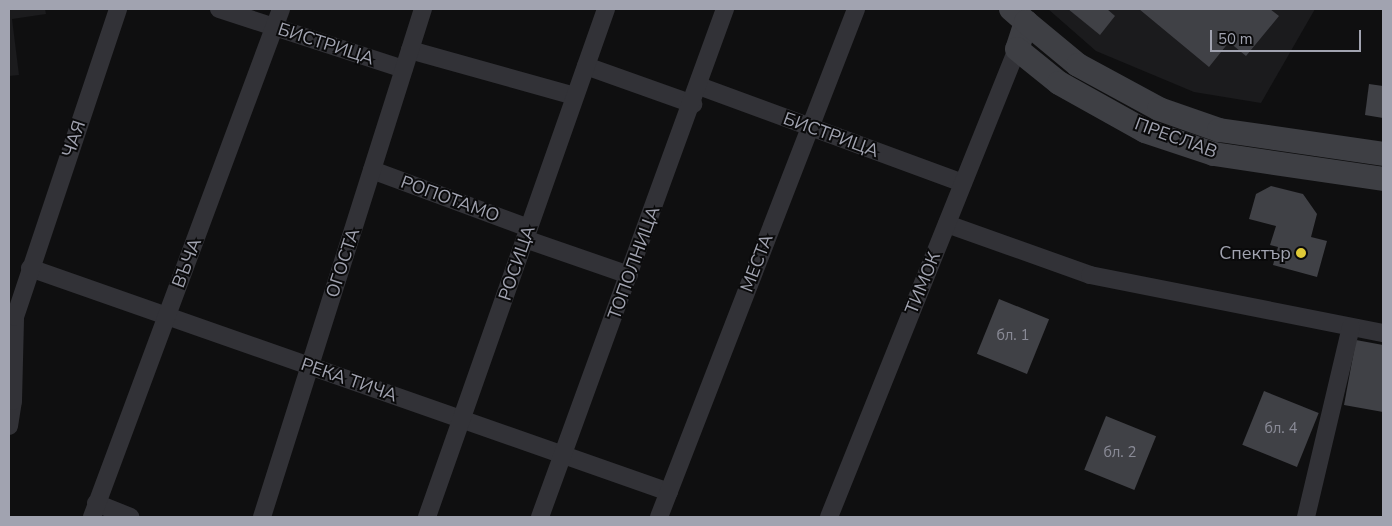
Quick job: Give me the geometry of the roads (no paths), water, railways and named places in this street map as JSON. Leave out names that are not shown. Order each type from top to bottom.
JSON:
[{"type":"main road","name":"ПРЕСЛАВ","points":[[1018,15],[1016,49],[1059,83],[1146,131],[1214,154],[1383,179]]},
{"type":"main road","name":"ПРЕСЛАВ","points":[[1018,15],[1078,64],[1159,109],[1219,130],[1383,154]]},
{"type":"street","name":"ЧАЯ","points":[[9,426],[13,401],[15,316],[118,9]]},
{"type":"street","name":"БИСТРИЦА","points":[[219,9],[404,69]]},
{"type":"street","name":"ВЪЧА","points":[[94,510],[276,27],[281,9]]},
{"type":"street","name":"ОГОСТА","points":[[262,517],[423,9]]},
{"type":"street","name":"РОСИЦА","points":[[427,517],[606,9]]},
{"type":"street","name":"ТОПОЛНИЦА","points":[[540,517],[693,104],[725,9]]},
{"type":"street","name":"МЕСТА","points":[[659,517],[856,9]]},
{"type":"street","name":"ТИМОК","points":[[829,517],[1016,49]]},
{"type":"street","points":[[410,50],[575,96]]},
{"type":"street","points":[[586,66],[693,104]]},
{"type":"street","name":"БИСТРИЦА","points":[[699,86],[963,183]]},
{"type":"street","points":[[1356,175],[1359,151]]},
{"type":"street","name":"РОПОТАМО","points":[[372,170],[629,275]]},
{"type":"street","points":[[947,224],[1090,275],[1383,333]]},
{"type":"street","name":"РЕКА ТИЧА","points":[[30,268],[669,492]]},
{"type":"street","points":[[1306,517],[1351,327]]},
{"type":"street","points":[[94,510],[130,517]]},
{"type":"place","name":"Спектър","points":[[1301,253]]}]
